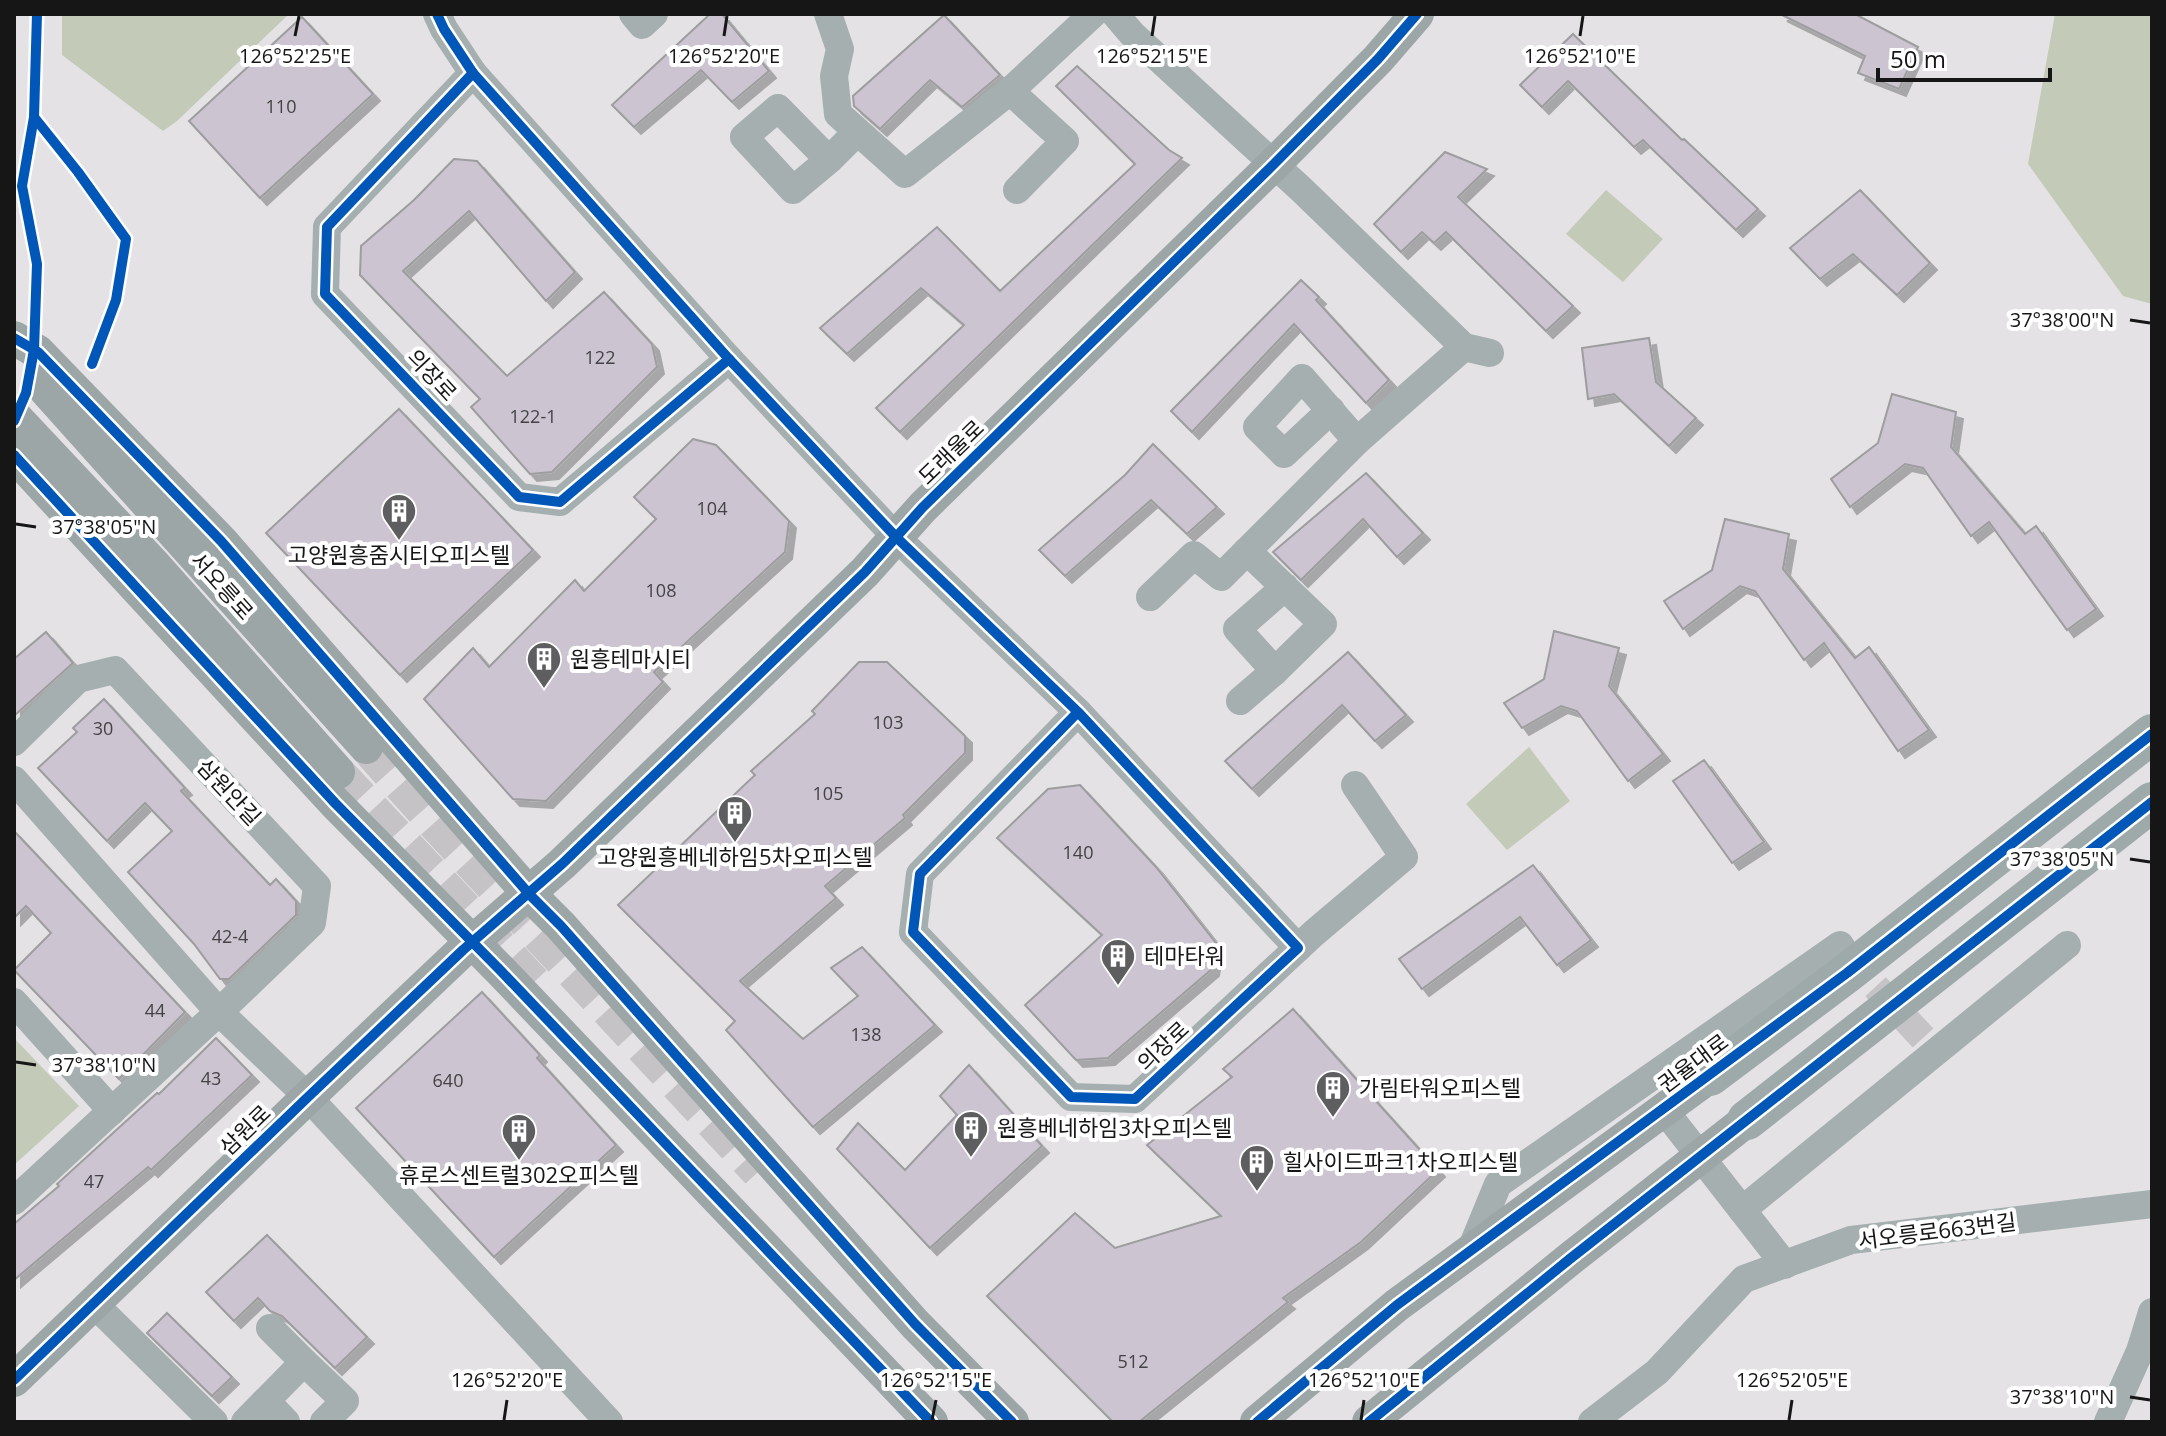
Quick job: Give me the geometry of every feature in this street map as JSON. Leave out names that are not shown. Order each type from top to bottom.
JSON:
[{"type":"highway","name":"권율대로","points":[[1710,1076],[2152,734]]},
{"type":"highway","points":[[1747,1120],[2152,802]]},
{"type":"main road","name":"도래울로","points":[[519,904],[865,572],[923,507],[1274,164],[1378,59],[1417,14]]},
{"type":"main road","points":[[14,338],[38,352],[221,541],[519,904],[561,926],[915,1324],[1012,1422]]},
{"type":"main road","name":"서오릉로","points":[[14,354],[366,747]]},
{"type":"main road","name":"서오릉로","points":[[14,416],[156,567],[338,772]]},
{"type":"main road","points":[[14,455],[335,803],[501,971],[931,1422]]},
{"type":"main road","name":"삼원로","points":[[14,1380],[463,950],[519,904]]},
{"type":"main road","name":"권율대로","points":[[1257,1422],[1397,1305],[1710,1076]]},
{"type":"main road","points":[[1369,1422],[1747,1120]]},
{"type":"street","points":[[437,14],[473,73],[729,359],[896,537],[1078,712],[1298,948],[1404,857],[1355,785]]},
{"type":"street","points":[[633,14],[642,25],[654,14]]},
{"type":"street","points":[[828,14],[840,49],[834,76],[838,114],[905,174],[1010,91],[1093,14]]},
{"type":"street","points":[[1115,14],[1132,34],[1477,350],[1357,441],[1221,577],[1194,555],[1150,597]]},
{"type":"street","name":"의장로","points":[[473,73],[327,227],[325,294],[519,497],[560,502],[729,359]]},
{"type":"street","points":[[1010,91],[1065,141],[1017,190]]},
{"type":"street","points":[[829,160],[856,133]]},
{"type":"street","points":[[1331,410],[1357,441]]},
{"type":"street","points":[[1240,701],[1323,624],[1247,551]]},
{"type":"street","points":[[1275,671],[1237,629],[1285,587]]},
{"type":"street","name":"삼원안길","points":[[14,742],[78,679],[115,670],[317,886],[312,923],[14,1201]]},
{"type":"street","name":"의장로","points":[[1078,712],[920,874],[913,932],[1071,1097],[1135,1099],[1298,948]]},
{"type":"street","points":[[14,780],[219,1012],[308,1097],[609,1422]]},
{"type":"street","points":[[1470,1252],[1498,1184],[1840,945],[1847,956]]},
{"type":"street","points":[[1742,1210],[1929,1045],[2067,945]]},
{"type":"street","points":[[14,1002],[112,1111]]},
{"type":"street","points":[[1664,1110],[1785,1265]]},
{"type":"street","name":"서오릉로663번길","points":[[1592,1422],[1657,1372],[1744,1279],[1851,1240],[2152,1204]]},
{"type":"street","points":[[94,1304],[214,1422]]},
{"type":"street","points":[[2108,1422],[2140,1351],[2152,1312]]},
{"type":"street","points":[[270,1328],[345,1401],[324,1422]]},
{"type":"street","points":[[245,1422],[304,1362]]},
{"type":"street","points":[[266,1401],[286,1422]]},
{"type":"green space","points":[[62,14],[289,14],[163,131],[62,55]]},
{"type":"green space","points":[[2055,14],[2152,14],[2152,304],[2123,296],[2028,164]]},
{"type":"green space","points":[[1606,190],[1663,239],[1623,282],[1566,234]]},
{"type":"green space","points":[[1529,747],[1570,801],[1507,850],[1466,804]]},
{"type":"green space","points":[[14,1038],[79,1106],[14,1165]]},
{"type":"building","points":[[710,14],[722,14],[769,71],[732,102],[701,70],[634,127],[612,105]]},
{"type":"building","points":[[1780,14],[1855,14],[1918,47],[1899,89],[1858,73],[1865,56]]},
{"type":"building","points":[[944,15],[1000,75],[962,107],[930,80],[880,129],[854,106],[853,96]]},
{"type":"building","points":[[302,17],[373,94],[260,198],[189,121]]},
{"type":"building","points":[[1573,34],[1758,209],[1736,230],[1643,140],[1634,147],[1568,81],[1542,107],[1520,85]]},
{"type":"building","points":[[1077,66],[1169,150],[1182,158],[900,432],[876,408],[964,325],[921,288],[847,354],[820,328],[937,227],[1000,291],[1135,164],[1056,86]]},
{"type":"building","points":[[1445,152],[1487,169],[1458,197],[1573,306],[1546,331],[1446,232],[1434,243],[1422,232],[1401,252],[1374,224]]},
{"type":"building","points":[[454,159],[477,161],[575,272],[546,301],[469,211],[403,271],[507,376],[604,292],[652,344],[657,367],[552,472],[530,474],[471,407],[480,399],[360,275],[361,246],[414,200]]},
{"type":"building","points":[[1860,190],[1930,263],[1897,295],[1853,254],[1820,279],[1790,248]]},
{"type":"building","points":[[1301,280],[1389,380],[1366,403],[1294,324],[1192,432],[1171,411]]},
{"type":"building","points":[[1649,338],[1656,382],[1696,418],[1669,446],[1614,394],[1588,399],[1582,348]]},
{"type":"building","points":[[1892,394],[1956,412],[1951,447],[2025,534],[2036,526],[2096,609],[2067,630],[1989,522],[1971,536],[1923,468],[1905,464],[1850,507],[1831,479],[1878,443]]},
{"type":"building","name":"고양원흥줌시티오피스텔","points":[[399,409],[533,550],[400,675],[266,533]]},
{"type":"building","points":[[693,439],[716,445],[789,521],[785,552],[654,672],[663,682],[546,801],[513,799],[424,699],[473,648],[489,667],[575,580],[584,591],[656,519],[634,497]]},
{"type":"building","points":[[1153,444],[1217,507],[1187,534],[1151,500],[1065,576],[1039,550],[1125,475]]},
{"type":"building","points":[[1366,473],[1423,533],[1397,557],[1363,519],[1301,580],[1273,552]]},
{"type":"building","points":[[1725,519],[1789,534],[1783,569],[1855,658],[1869,647],[1929,730],[1898,751],[1824,643],[1804,660],[1755,591],[1740,586],[1683,629],[1664,601],[1712,570]]},
{"type":"building","points":[[1554,631],[1619,648],[1609,686],[1663,754],[1628,781],[1577,711],[1561,706],[1522,728],[1504,703],[1544,679]]},
{"type":"building","points":[[46,632],[73,663],[14,716],[14,659]]},
{"type":"building","points":[[1348,652],[1406,715],[1375,741],[1342,705],[1252,789],[1225,761]]},
{"type":"building","points":[[859,662],[887,662],[965,736],[965,753],[903,815],[905,818],[825,886],[836,898],[740,981],[803,1039],[858,996],[831,968],[862,947],[935,1025],[813,1127],[726,1030],[735,1021],[618,905],[755,775],[751,771],[815,714],[812,711]]},
{"type":"building","points":[[104,699],[185,788],[181,791],[229,842],[270,885],[276,879],[296,901],[296,915],[229,979],[220,979],[194,944],[128,872],[172,831],[145,803],[107,841],[38,768],[77,732],[73,728]]},
{"type":"building","points":[[1704,760],[1764,842],[1732,863],[1673,781]]},
{"type":"building","points":[[1080,785],[1156,867],[1216,943],[1212,969],[1108,1058],[1076,1060],[1025,1005],[1102,935],[997,838],[1048,789]]},
{"type":"building","points":[[14,831],[185,1012],[119,1079],[14,970],[51,933],[26,906],[14,918]]},
{"type":"building","points":[[1533,865],[1591,940],[1557,965],[1520,917],[1422,989],[1399,959]]},
{"type":"building","points":[[482,992],[616,1145],[494,1257],[356,1108]]},
{"type":"building","points":[[1293,1009],[1438,1170],[1361,1242],[1283,1298],[1288,1302],[1139,1422],[1113,1422],[987,1296],[1075,1213],[1115,1248],[1221,1216],[1147,1145],[1232,1077],[1223,1069]]},
{"type":"building","points":[[216,1038],[252,1075],[151,1170],[148,1167],[14,1280],[14,1224],[159,1094]]},
{"type":"building","name":"원흥베네하임3차오피스텔","points":[[969,1065],[1042,1146],[930,1248],[837,1149],[858,1123],[905,1170],[957,1115],[940,1096]]},
{"type":"building","points":[[267,1235],[367,1337],[335,1368],[282,1316],[270,1311],[258,1298],[234,1321],[206,1292]]},
{"type":"building","points":[[167,1313],[232,1377],[212,1396],[147,1333]]},
{"type":"tunnel","points":[[366,747],[758,1172]]},
{"type":"tunnel","points":[[338,772],[534,982]]},
{"type":"tunnel","points":[[1847,956],[1923,1038]]},
{"type":"cycle path","points":[[14,421],[26,393],[34,350],[37,264],[22,186],[34,117],[37,14]]},
{"type":"cycle path","points":[[437,14],[473,73],[729,359],[896,537],[1078,712],[1298,948],[1135,1099],[1071,1097],[913,932],[920,874],[1078,712]]},
{"type":"cycle path","points":[[14,1380],[463,950],[562,864],[865,572],[923,507],[1274,164],[1378,59],[1417,14]]},
{"type":"cycle path","points":[[473,73],[327,227],[325,294],[519,497],[560,502],[729,359]]},
{"type":"cycle path","points":[[34,117],[126,239],[116,300],[92,364]]},
{"type":"cycle path","points":[[14,338],[38,352],[221,541],[530,895],[915,1324],[1012,1422]]},
{"type":"cycle path","points":[[14,455],[335,803],[501,971],[931,1422]]},
{"type":"cycle path","points":[[1257,1422],[1397,1305],[1847,973],[2152,734]]},
{"type":"cycle path","points":[[1369,1422],[1571,1258],[2152,802]]},
{"type":"place","name":"고양원흥줌시티오피스텔","points":[[399,542]]},
{"type":"place","name":"원흥테마시티","points":[[544,690]]},
{"type":"place","name":"고양원흥베네하임5차오피스텔","points":[[735,844]]},
{"type":"place","name":"테마타워","points":[[1118,987]]},
{"type":"place","name":"가림타워오피스텔","points":[[1333,1119]]},
{"type":"place","name":"원흥베네하임3차오피스텔","points":[[971,1159]]},
{"type":"place","name":"휴로스센트럴302오피스텔","points":[[519,1162]]},
{"type":"place","name":"힐사이드파크1차오피스텔","points":[[1257,1193]]}]
